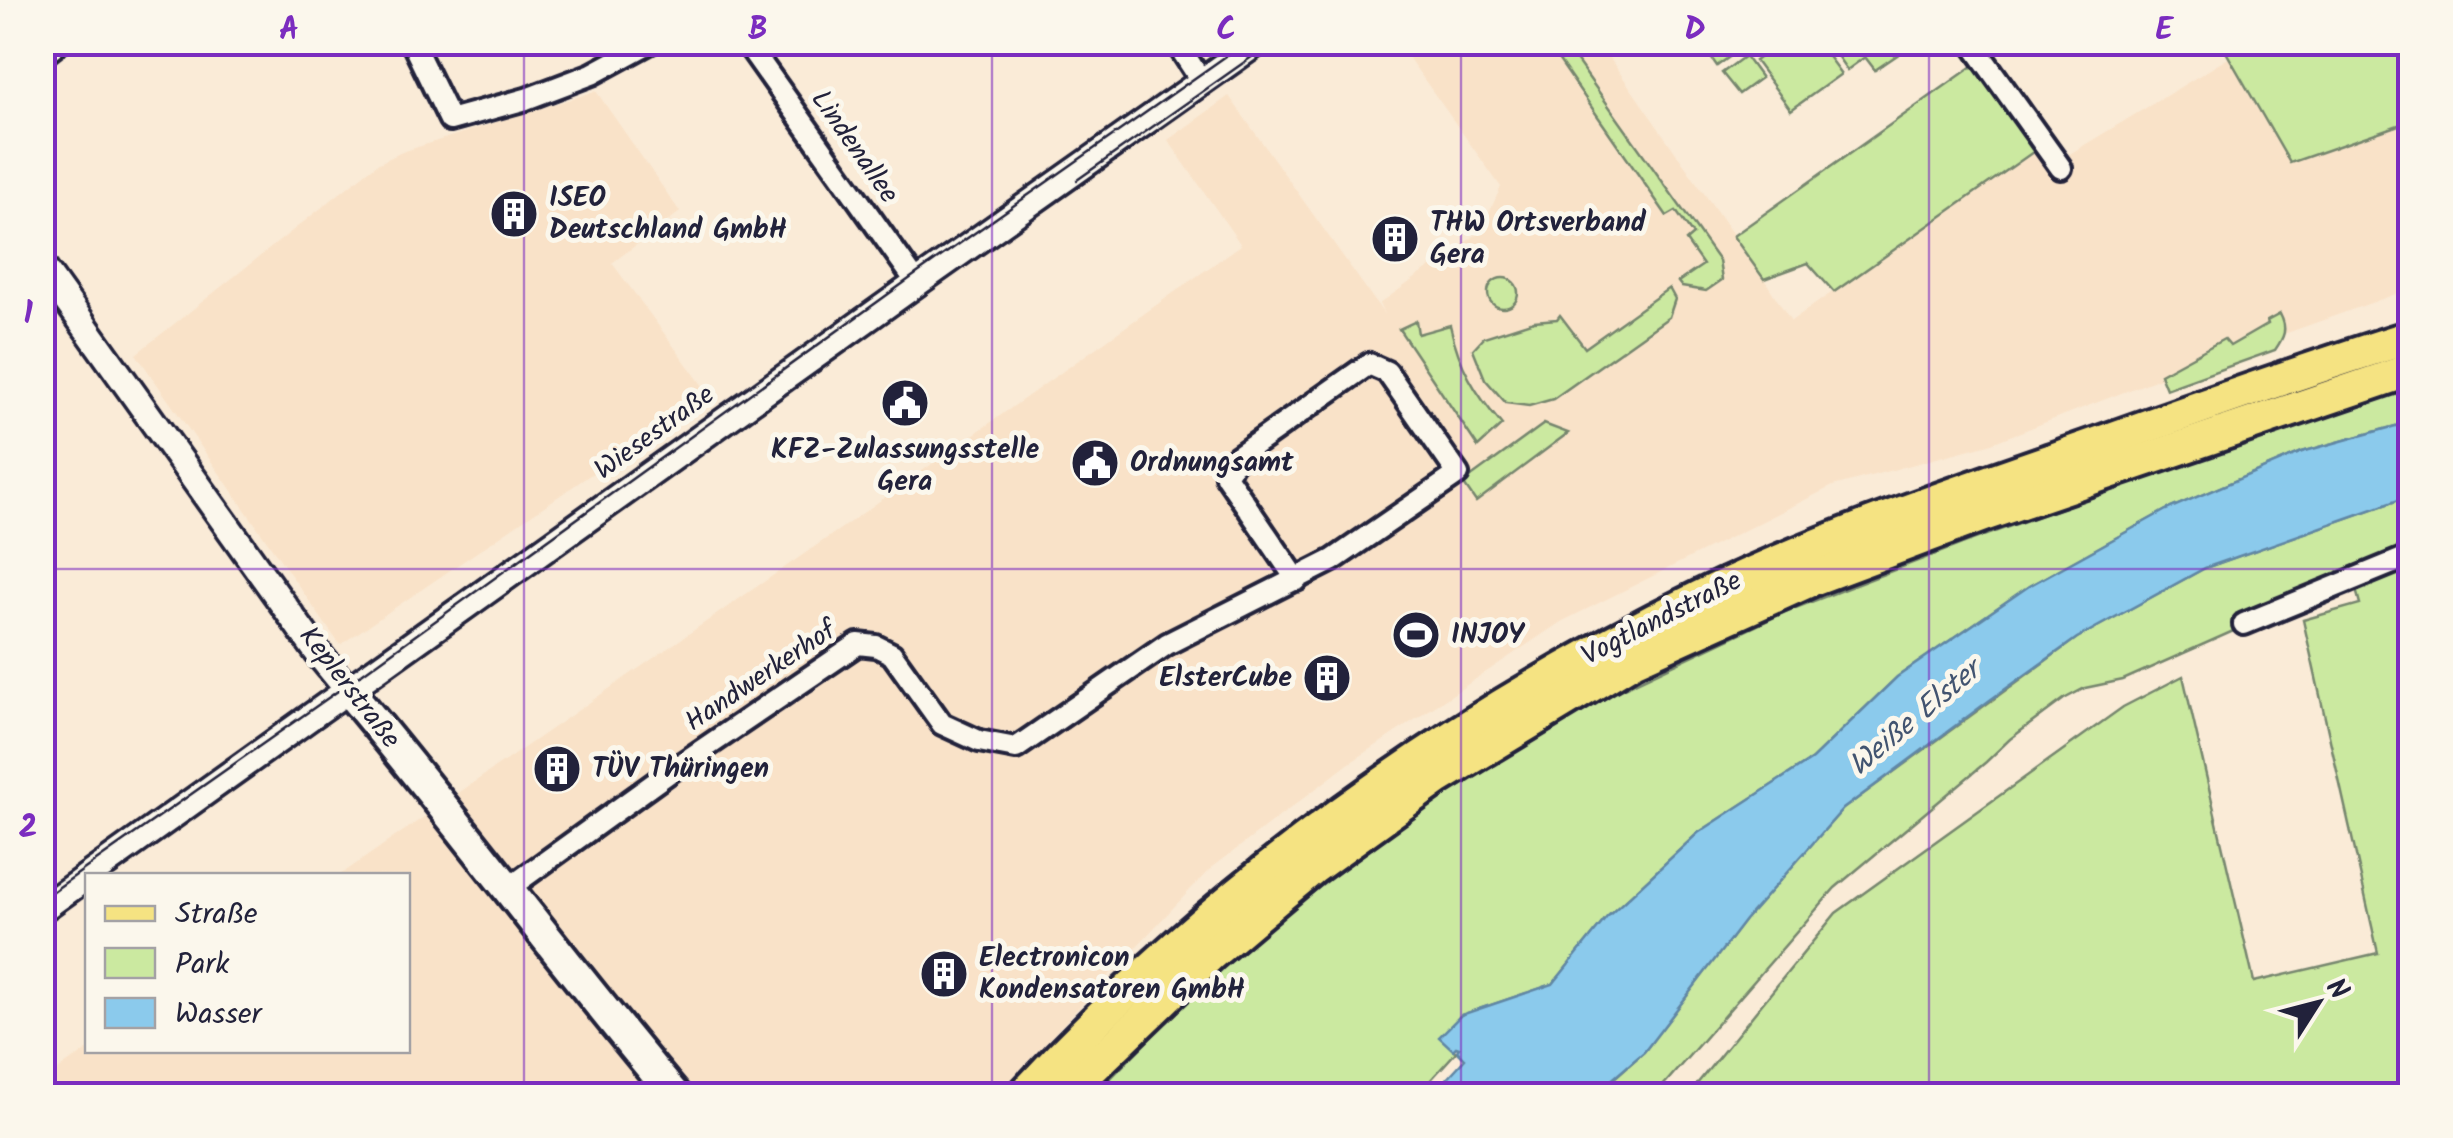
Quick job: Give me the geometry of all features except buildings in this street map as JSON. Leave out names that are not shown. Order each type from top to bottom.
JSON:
[{"type":"main road","name":"Vogtlandstraße","points":[[1023,1096],[1183,939],[1308,836],[1493,710],[1610,644],[1702,596],[1800,552],[1976,486],[2410,337]]},
{"type":"main road","name":"Vogtlandstraße","points":[[1062,1096],[1210,954],[1314,868],[1438,778],[1632,660],[1815,578],[1968,520],[2410,370]]},
{"type":"main road","name":"Keplerstraße","points":[[348,690],[675,1096]]},
{"type":"street","points":[[42,56],[60,42]]},
{"type":"street","points":[[412,42],[450,120],[592,74],[651,42]]},
{"type":"street","name":"Lindenallee","points":[[746,42],[917,283]]},
{"type":"street","points":[[1176,42],[1202,82]]},
{"type":"street","name":"Wiesestraße","points":[[92,873],[1258,42]]},
{"type":"street","points":[[1972,42],[2061,168]]},
{"type":"street","name":"Keplerstraße","points":[[42,266],[348,690]]},
{"type":"street","name":"Handwerkerhof","points":[[509,888],[858,644],[876,646],[892,654],[942,724],[979,741],[1016,748],[1167,644],[1297,580],[1333,560],[1458,474],[1387,372],[1369,364],[1237,458],[1226,476],[1297,580]]},
{"type":"street","points":[[2244,624],[2410,556]]},
{"type":"street","name":"Wiesestraße","points":[[42,909],[85,878]]},
{"type":"shaded area","points":[[1398,43],[1599,43],[1791,321],[2043,145],[2058,161],[2230,57],[2290,163],[2410,121],[2410,289],[1989,444],[1833,486],[1561,622],[1347,765],[1209,870],[996,1095],[43,1096],[42,1081],[85,1051],[410,1053],[410,873],[343,873],[843,527],[1241,245],[1168,140],[1229,96],[1384,314],[1379,304],[1480,232],[1501,187]]},
{"type":"shaded area","points":[[596,91],[680,212],[612,263],[709,394],[340,645],[136,354],[377,164],[402,152]]},
{"type":"green space","points":[[1708,42],[1734,43],[1739,50],[1717,66],[1703,46]]},
{"type":"green space","points":[[1781,42],[1818,43],[1841,74],[1791,110],[1755,61]]},
{"type":"green space","points":[[1547,43],[1564,43],[1719,261],[1722,280],[1706,291],[1682,287],[1678,282],[1703,265],[1686,241],[1693,235],[1676,211],[1667,216]]},
{"type":"green space","points":[[1828,43],[1915,43],[1875,70],[1865,57],[1847,70]]},
{"type":"green space","points":[[2221,43],[2410,43],[2410,121],[2290,163]]},
{"type":"green space","points":[[1745,56],[1761,78],[1739,94],[1722,73]]},
{"type":"green space","points":[[1983,59],[2043,145],[1834,292],[1808,263],[1764,279],[1733,236]]},
{"type":"green space","points":[[1503,278],[1514,282],[1518,293],[1514,304],[1503,308],[1492,304],[1488,293],[1492,282]]},
{"type":"green space","points":[[1669,288],[1675,299],[1669,317],[1553,399],[1529,406],[1506,403],[1485,379],[1473,349],[1484,337],[1534,321],[1557,319],[1560,315],[1585,348]]},
{"type":"green space","points":[[2280,314],[2284,333],[2275,350],[2166,389],[2160,374],[2224,339],[2230,346]]},
{"type":"green space","points":[[1416,321],[1418,334],[1450,325],[1469,378],[1502,425],[1478,447],[1399,329]]},
{"type":"green space","points":[[2410,382],[2410,422],[2302,452],[2166,510],[2029,586],[1897,677],[1812,759],[1698,833],[1607,917],[1553,984],[1461,1015],[1440,1037],[1456,1052],[1417,1095],[1405,1095],[1396,1088],[1389,1096],[1093,1096],[1235,952],[1407,820],[1596,701],[1785,612]]},
{"type":"green space","points":[[1544,424],[1568,433],[1476,502],[1463,483]]},
{"type":"green space","points":[[2410,496],[2410,1095],[1688,1095],[1836,913],[2123,707],[2183,676],[2254,982],[2378,953],[2303,620],[2360,604],[2355,586],[2274,613],[2123,680],[2085,688],[2064,699],[2010,739],[1835,888],[1655,1095],[1594,1096],[1644,1052],[1745,920],[1843,809],[2077,638],[2205,568]]},
{"type":"water","name":"Weiße Elster","points":[[2410,422],[2410,496],[2205,568],[2077,638],[1843,809],[1745,920],[1644,1052],[1594,1095],[1432,1095],[1465,1059],[1457,1051],[1459,1048],[1453,1050],[1439,1037],[1461,1015],[1553,984],[1607,917],[1698,833],[1812,759],[1897,677],[2029,586],[2166,510],[2302,452]]},
{"type":"tram line","points":[[42,899],[1246,42]]},
{"type":"tram line","points":[[1077,180],[1273,42]]},
{"type":"place","name":"ISEO Deutschland GmbH","points":[[514,214]]},
{"type":"place","name":"THW Ortsverband Gera","points":[[1395,239]]},
{"type":"place","name":"KFZ-Zulassungsstelle Gera","points":[[905,403]]},
{"type":"place","name":"Ordnungsamt","points":[[1095,463]]},
{"type":"place","name":"INJOY","points":[[1416,635]]},
{"type":"place","name":"ElsterCube","points":[[1327,678]]},
{"type":"place","name":"TÜV Thüringen","points":[[557,769]]},
{"type":"place","name":"Electronicon Kondensatoren GmbH","points":[[944,974]]}]
